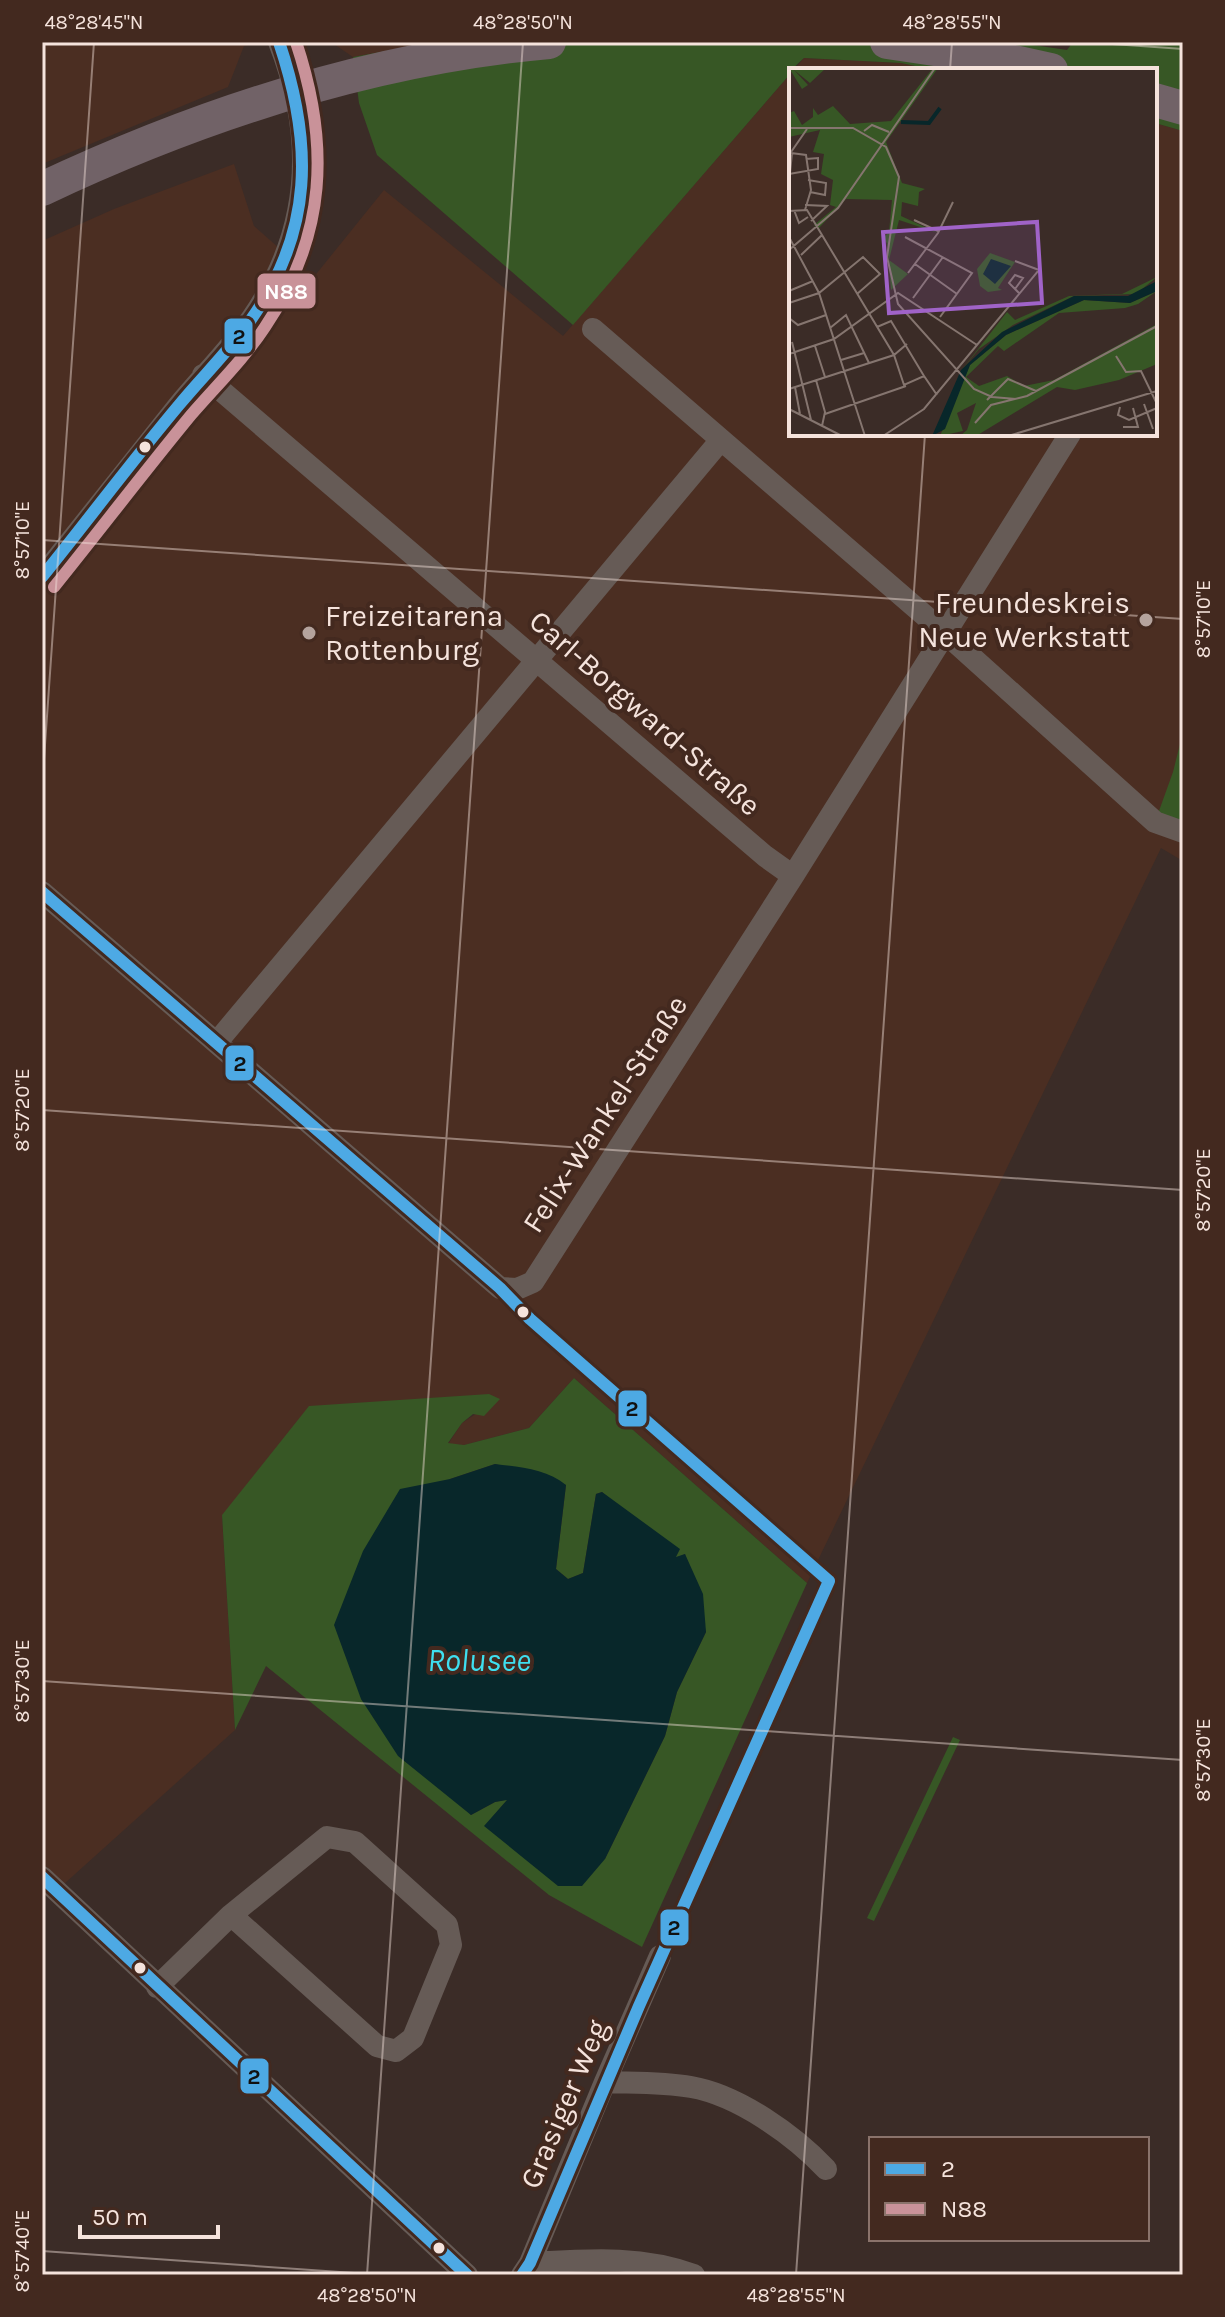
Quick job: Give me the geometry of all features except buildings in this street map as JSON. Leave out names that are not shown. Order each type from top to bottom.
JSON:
[{"type":"main road","points":[[42,189],[156,140],[296,91],[434,59],[549,42]]},
{"type":"main road","points":[[887,42],[1042,68]]},
{"type":"main road","points":[[1157,101],[1183,108]]},
{"type":"street","points":[[42,577],[249,322],[267,295],[291,245],[303,191],[304,134],[296,91],[279,42]]},
{"type":"street","points":[[593,329],[945,633],[1155,822],[1183,831]]},
{"type":"street","name":"Carl-Borgward-Straße","points":[[203,375],[765,856],[793,876]]},
{"type":"street","name":"Felix-Wankel-Straße","points":[[42,892],[500,1288],[517,1289],[533,1282],[793,876],[1069,436]]},
{"type":"street","points":[[217,1042],[720,441]]},
{"type":"street","points":[[157,1987],[231,1915],[327,1837],[355,1842],[447,1925],[451,1945],[413,2038],[396,2051],[377,2046],[231,1915]]},
{"type":"street","points":[[42,1877],[467,2275]]},
{"type":"street","name":"Grasiger Weg","points":[[526,2269],[660,1956]]},
{"type":"street","points":[[605,2082],[689,2087],[705,2091],[783,2130],[826,2169]]},
{"type":"street","points":[[526,2269],[597,2259],[634,2260],[694,2275]]},
{"type":"shaded area","points":[[42,42],[262,42],[244,46],[228,87],[42,164]]},
{"type":"shaded area","points":[[331,42],[436,42],[353,57]]},
{"type":"shaded area","points":[[804,58],[901,63],[925,68],[796,68]]},
{"type":"shaded area","points":[[789,75],[789,436],[1157,436],[1157,124],[1183,131],[1183,861],[1161,848],[807,1583],[574,1378],[529,1428],[464,1445],[448,1444],[462,1423],[499,1399],[222,1515],[235,1730],[64,1884],[42,1863],[42,241],[114,209],[234,164],[254,226],[313,278],[384,190],[563,336]]},
{"type":"green space","points":[[436,42],[1012,42],[1067,50],[1073,42],[1179,42],[1183,46],[1183,131],[1157,124],[1157,68],[925,68],[901,63],[804,58],[789,68],[789,75],[573,325],[377,155],[359,103],[353,57]]},
{"type":"green space","points":[[1183,732],[1183,819],[1155,822],[1173,772]]},
{"type":"green space","points":[[574,1378],[807,1583],[642,1947],[549,1895],[266,1666],[235,1730],[222,1515],[309,1406],[489,1394],[500,1399],[484,1416],[473,1414],[462,1423],[448,1443],[464,1445],[529,1428]],"holes":[[[495,1464],[566,1485],[556,1569],[568,1579],[583,1573],[596,1494],[602,1492],[676,1558],[685,1554],[706,1632],[677,1692],[665,1736],[605,1859],[485,1826],[508,1799],[495,1802],[471,1815],[361,1699],[450,1479]]]},
{"type":"green space","points":[[953,1737],[960,1740],[874,1921],[867,1918]]},
{"type":"water","name":"Rolusee","points":[[495,1464],[542,1472],[566,1485],[556,1569],[568,1579],[583,1573],[596,1494],[602,1492],[680,1549],[676,1557],[685,1554],[703,1594],[706,1632],[677,1692],[665,1736],[605,1859],[582,1886],[558,1886],[484,1826],[507,1800],[495,1802],[471,1815],[398,1756],[361,1699],[334,1625],[363,1551],[400,1489],[450,1479]]},
{"type":"transit line","name":"2","points":[[42,577],[162,426],[242,332],[271,287],[286,254],[296,220],[302,151],[298,116],[279,42]]},
{"type":"transit line","name":"N88","points":[[54,587],[191,415],[248,350],[286,293],[301,258],[311,223],[316,188],[314,117],[296,42]]},
{"type":"transit line","name":"2","points":[[42,892],[500,1288],[530,1319],[829,1581]]},
{"type":"transit line","name":"2","points":[[522,2275],[530,2263],[639,2006],[829,1581]]},
{"type":"transit line","name":"2","points":[[42,1877],[467,2275]]},
{"type":"place","name":"Freundeskreis Neue Werkstatt","points":[[1146,620]]},
{"type":"place","name":"Freizeitarena Rottenburg","points":[[309,633]]}]
